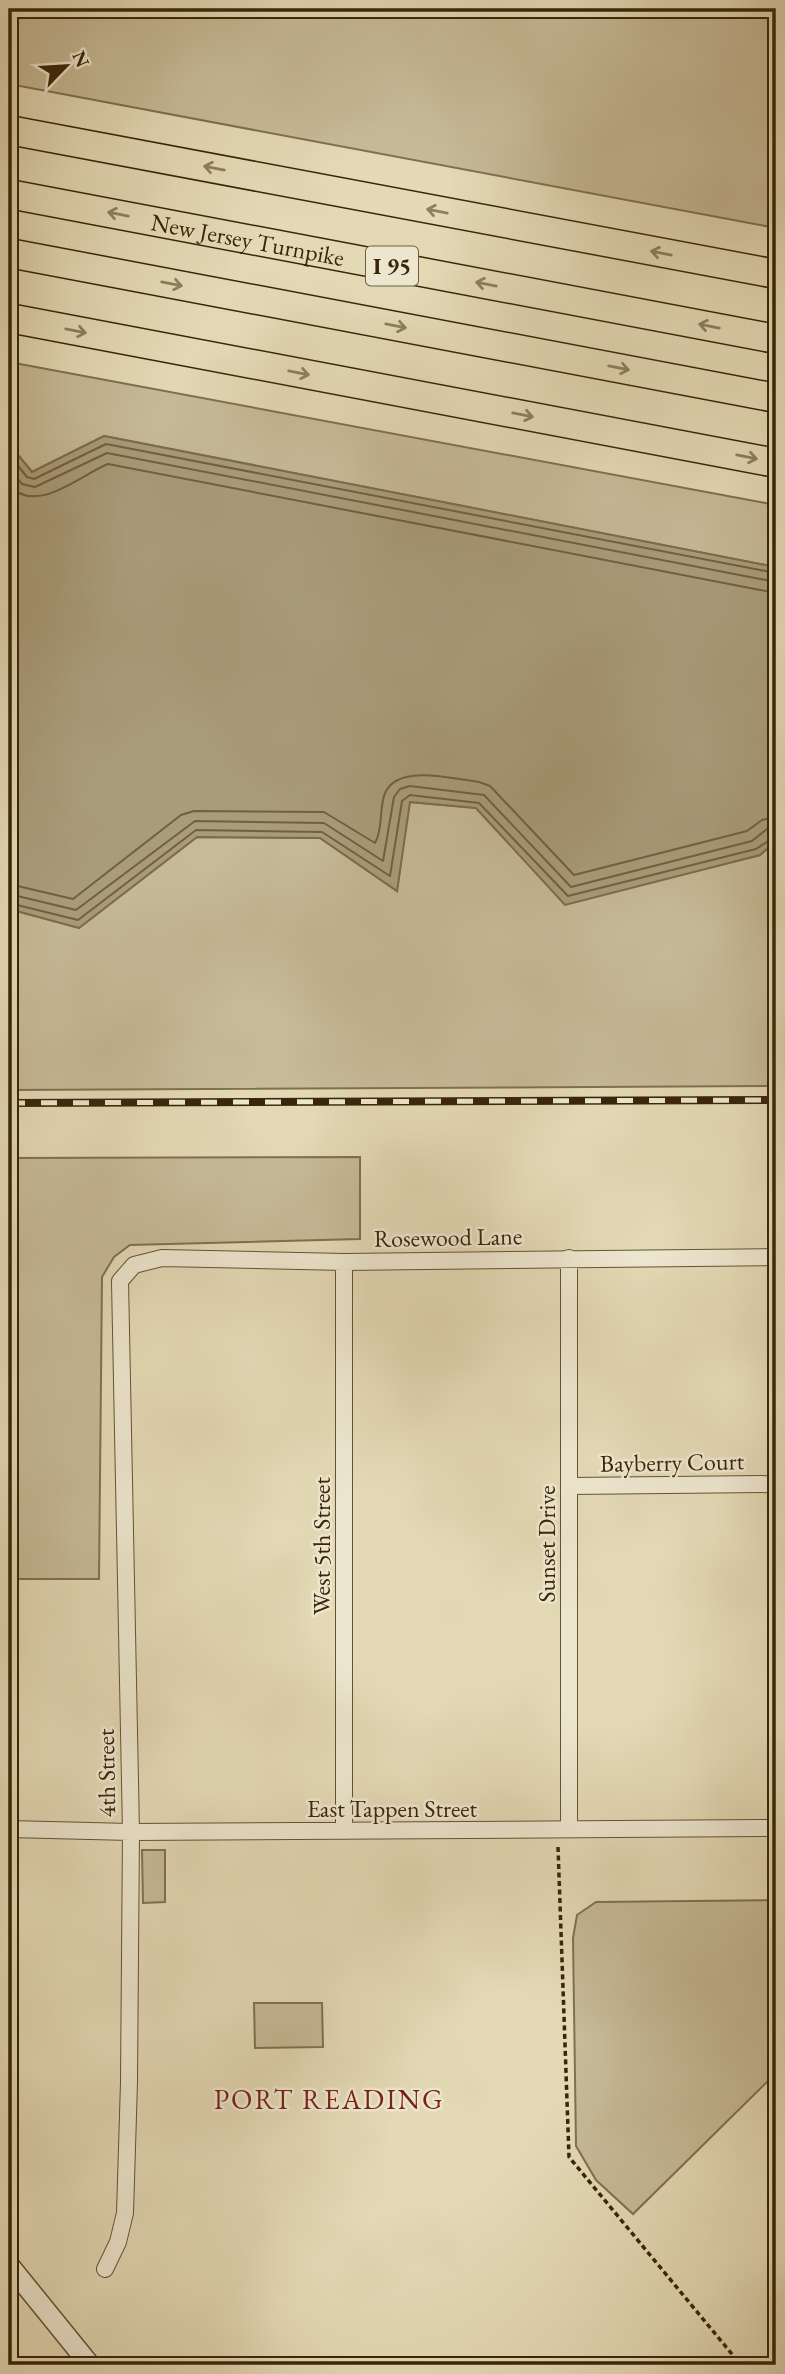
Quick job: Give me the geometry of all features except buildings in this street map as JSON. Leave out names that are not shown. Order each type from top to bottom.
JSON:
[{"type":"highway","points":[[9,130],[776,274]]},
{"type":"highway","name":"New Jersey Turnpike","points":[[9,194],[776,339]]},
{"type":"highway","name":"I 95","points":[[9,253],[776,398]]},
{"type":"highway","points":[[9,318],[776,463]]},
{"type":"street","name":"Rosewood Lane","points":[[126,1274],[134,1265],[162,1258],[344,1262],[776,1257]]},
{"type":"street","name":"Sunset Drive","points":[[569,1258],[569,1829]]},
{"type":"street","name":"West 5th Street","points":[[344,1262],[344,1831]]},
{"type":"street","name":"4th Street","points":[[105,2269],[118,2242],[125,2213],[131,1832],[118,1301],[120,1281],[126,1274]]},
{"type":"street","name":"Bayberry Court","points":[[569,1486],[776,1484]]},
{"type":"street","name":"East Tappen Street","points":[[9,1829],[131,1832],[776,1828]]},
{"type":"street","points":[[9,2265],[90,2365]]},
{"type":"path","points":[[558,1847],[569,2158],[741,2365]]},
{"type":"shaded area","points":[[9,9],[776,9],[776,228],[9,84]]},
{"type":"shaded area","points":[[9,362],[776,505],[776,567],[104,436],[32,472],[9,444]]},
{"type":"shaded area","points":[[409,802],[476,808],[565,904],[760,855],[776,841],[776,1086],[9,1090],[9,909],[79,928],[197,837],[320,838],[397,891]]},
{"type":"shaded area","points":[[360,1157],[360,1239],[130,1245],[114,1257],[102,1277],[99,1579],[9,1579],[9,1158]]},
{"type":"shaded area","points":[[142,1850],[165,1850],[165,1902],[143,1903]]},
{"type":"shaded area","points":[[776,1900],[776,2073],[633,2214],[596,2180],[576,2146],[573,1938],[577,1915],[596,1902]]},
{"type":"shaded area","points":[[254,2003],[322,2003],[323,2047],[255,2048]]},
{"type":"water","points":[[104,436],[776,567],[776,841],[760,855],[565,905],[476,808],[410,802],[397,891],[320,838],[197,837],[79,928],[9,909],[9,444],[32,472]]},
{"type":"railway","points":[[9,1103],[776,1100]]},
{"type":"district","name":"PORT READING","points":[[329,2099]]}]
